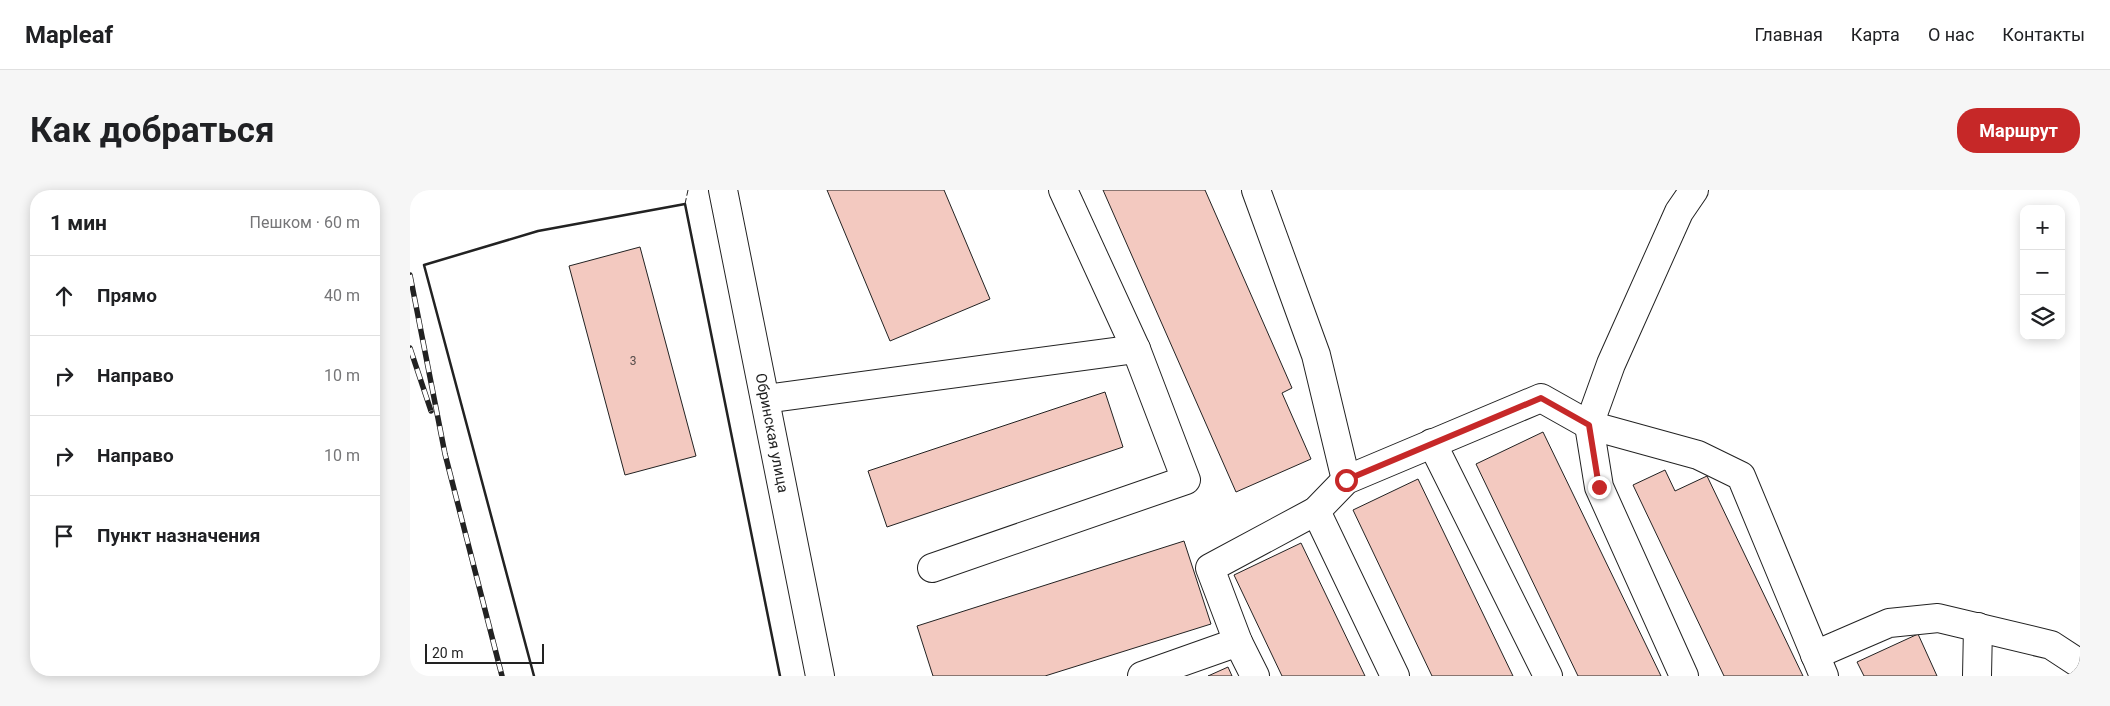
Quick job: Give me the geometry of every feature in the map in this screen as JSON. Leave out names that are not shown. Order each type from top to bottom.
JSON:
[{"type":"street","name":"Обринская улица","points":[[723,190],[820,676]]},
{"type":"street","points":[[932,568],[1186,480],[1136,349],[1063,190]]},
{"type":"street","points":[[1256,190],[1316,355],[1346,480]]},
{"type":"street","points":[[1684,676],[1599,487],[1589,425],[1611,364],[1675,221],[1694,190]]},
{"type":"street","points":[[766,399],[1136,349]]},
{"type":"street","points":[[1255,676],[1238,642],[1210,568],[1316,510],[1346,480],[1541,398],[1589,425],[1698,455],[1741,476],[1820,666],[1889,624],[1938,618],[2051,645],[2080,664]]},
{"type":"street","points":[[1432,443],[1548,676]]},
{"type":"street","points":[[1316,510],[1396,676]]},
{"type":"street","points":[[1977,676],[1978,627]]},
{"type":"street","points":[[1142,676],[1238,642]]},
{"type":"building","points":[[827,190],[944,190],[990,299],[890,341]]},
{"type":"building","points":[[1103,190],[1205,190],[1292,388],[1282,393],[1311,459],[1236,492]]},
{"type":"building","points":[[640,247],[696,456],[625,475],[569,266]]},
{"type":"building","points":[[1105,392],[1123,447],[887,527],[868,471]]},
{"type":"building","points":[[1543,432],[1661,676],[1578,676],[1476,464]]},
{"type":"building","points":[[1665,470],[1675,491],[1707,476],[1803,676],[1724,676],[1633,485]]},
{"type":"building","points":[[1418,479],[1513,676],[1432,676],[1353,510]]},
{"type":"building","points":[[1184,541],[1211,624],[1045,676],[933,676],[917,626]]},
{"type":"building","points":[[1301,543],[1365,676],[1282,676],[1234,575]]},
{"type":"building","points":[[1918,634],[1937,676],[1864,676],[1857,662]]},
{"type":"building","points":[[1228,667],[1232,676],[1208,676]]},
{"type":"railway","points":[[410,275],[445,454],[502,676]]},
{"type":"railway","points":[[410,348],[431,411]]},
{"type":"fence","points":[[685,204],[688,190]]},
{"type":"wall","points":[[534,676],[424,265],[538,231],[685,204],[780,676]]},
{"type":"route","points":[[1346,480],[1541,398],[1589,425],[1599,487]]}]
